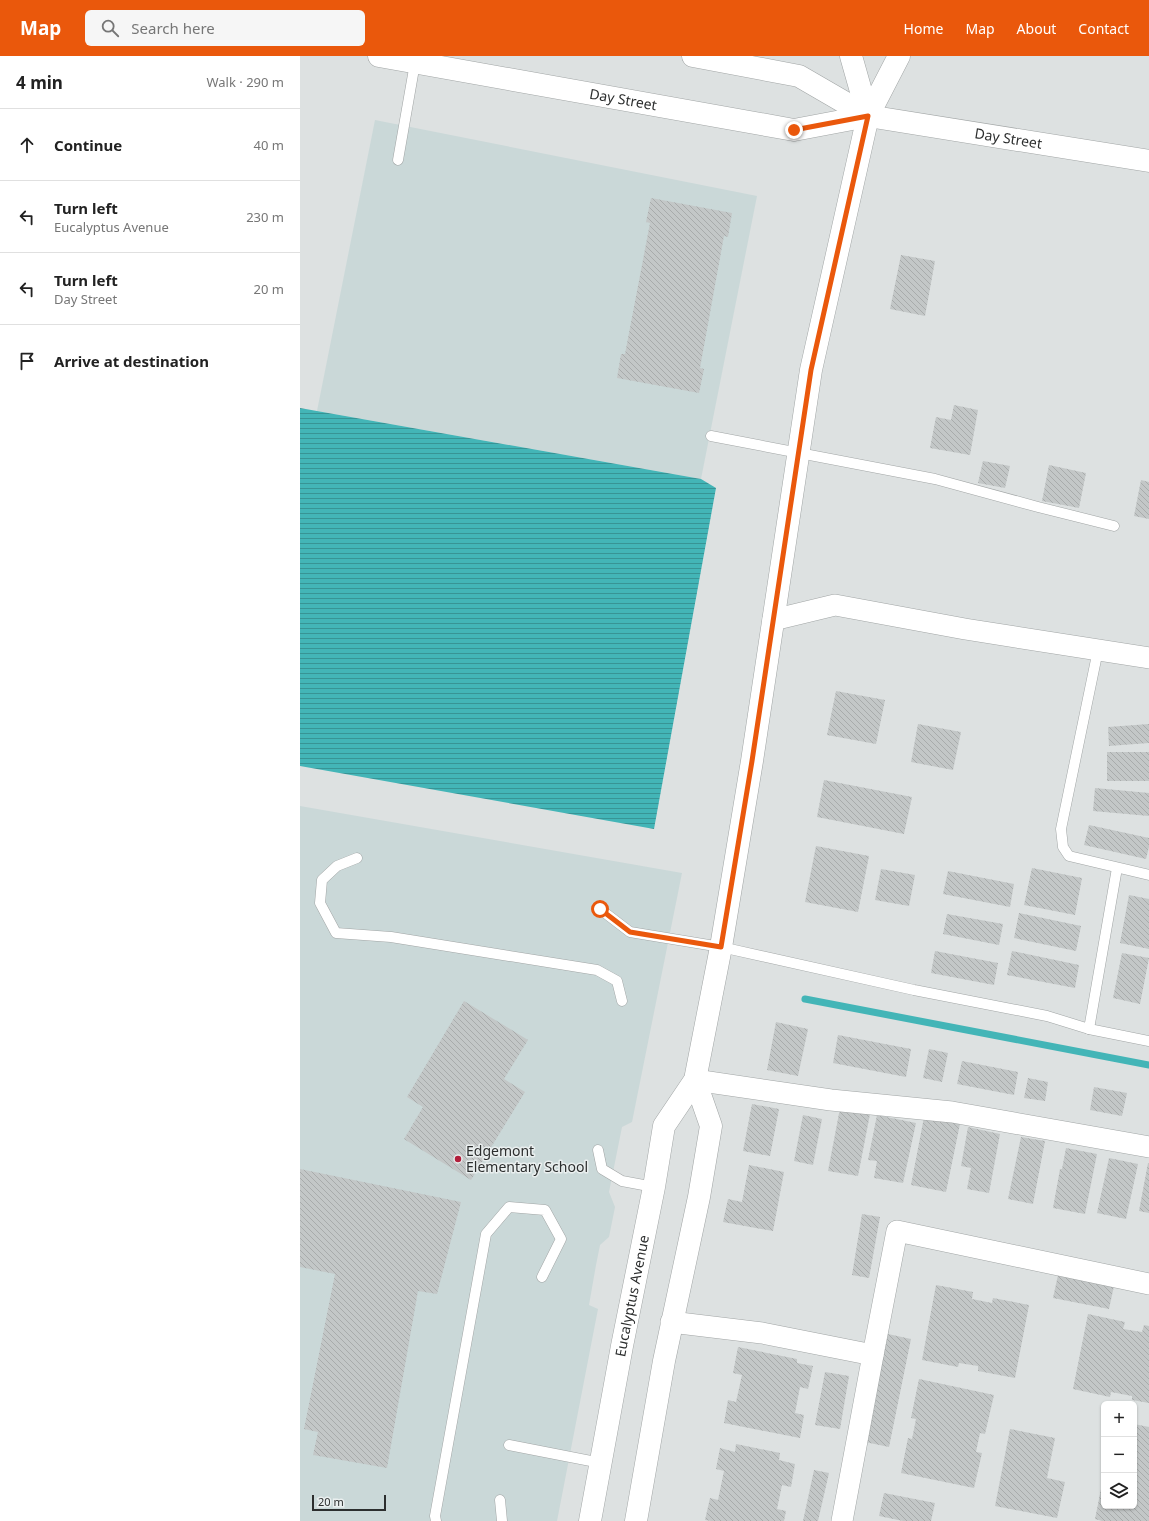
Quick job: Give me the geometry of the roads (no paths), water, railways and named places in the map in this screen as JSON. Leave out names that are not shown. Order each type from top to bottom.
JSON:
[{"type":"main road","name":"Day Street","points":[[379,56],[416,60],[794,130],[868,116],[1149,160]]},
{"type":"main road","name":"Day Street","points":[[693,56],[799,76],[868,116]]},
{"type":"main road","name":"Eucalyptus Avenue","points":[[851,56],[868,116]]},
{"type":"main road","name":"Eucalyptus Avenue","points":[[590,1521],[622,1346],[654,1187],[664,1126],[695,1080],[721,947],[811,370],[868,116],[898,56]]},
{"type":"main road","points":[[636,1521],[672,1322],[699,1197],[711,1126],[695,1080]]},
{"type":"street","points":[[773,620],[835,605],[958,627],[1149,658]]},
{"type":"street","points":[[695,1080],[831,1100],[952,1112],[1149,1148]]},
{"type":"street","points":[[842,1521],[897,1231],[1149,1284]]},
{"type":"street","points":[[672,1322],[762,1333],[873,1355]]},
{"type":"lane","points":[[398,160],[416,60]]},
{"type":"lane","points":[[710,436],[935,479],[1038,508],[1114,526]]},
{"type":"lane","points":[[1098,650],[1061,828],[1063,847],[1069,856],[1149,875]]},
{"type":"lane","points":[[357,858],[337,866],[322,880],[320,903],[336,933],[391,937],[597,970],[617,981],[622,1001]]},
{"type":"lane","points":[[1089,1029],[1117,868]]},
{"type":"lane","points":[[600,909],[630,932],[721,947],[914,990],[1047,1016],[1089,1029],[1149,1041]]},
{"type":"lane","points":[[598,1150],[602,1169],[622,1181],[654,1187]]},
{"type":"lane","points":[[436,1521],[435,1516],[486,1234],[509,1207],[545,1210],[561,1239],[542,1277]]},
{"type":"lane","points":[[509,1445],[601,1463]]},
{"type":"lane","points":[[500,1500],[502,1521]]},
{"type":"water","points":[[300,408],[701,479],[716,488],[654,829],[300,766]]},
{"type":"waterway","points":[[805,999],[1149,1065]]},
{"type":"place","name":"Edgemont Elementary School","points":[[458,1159]]}]
